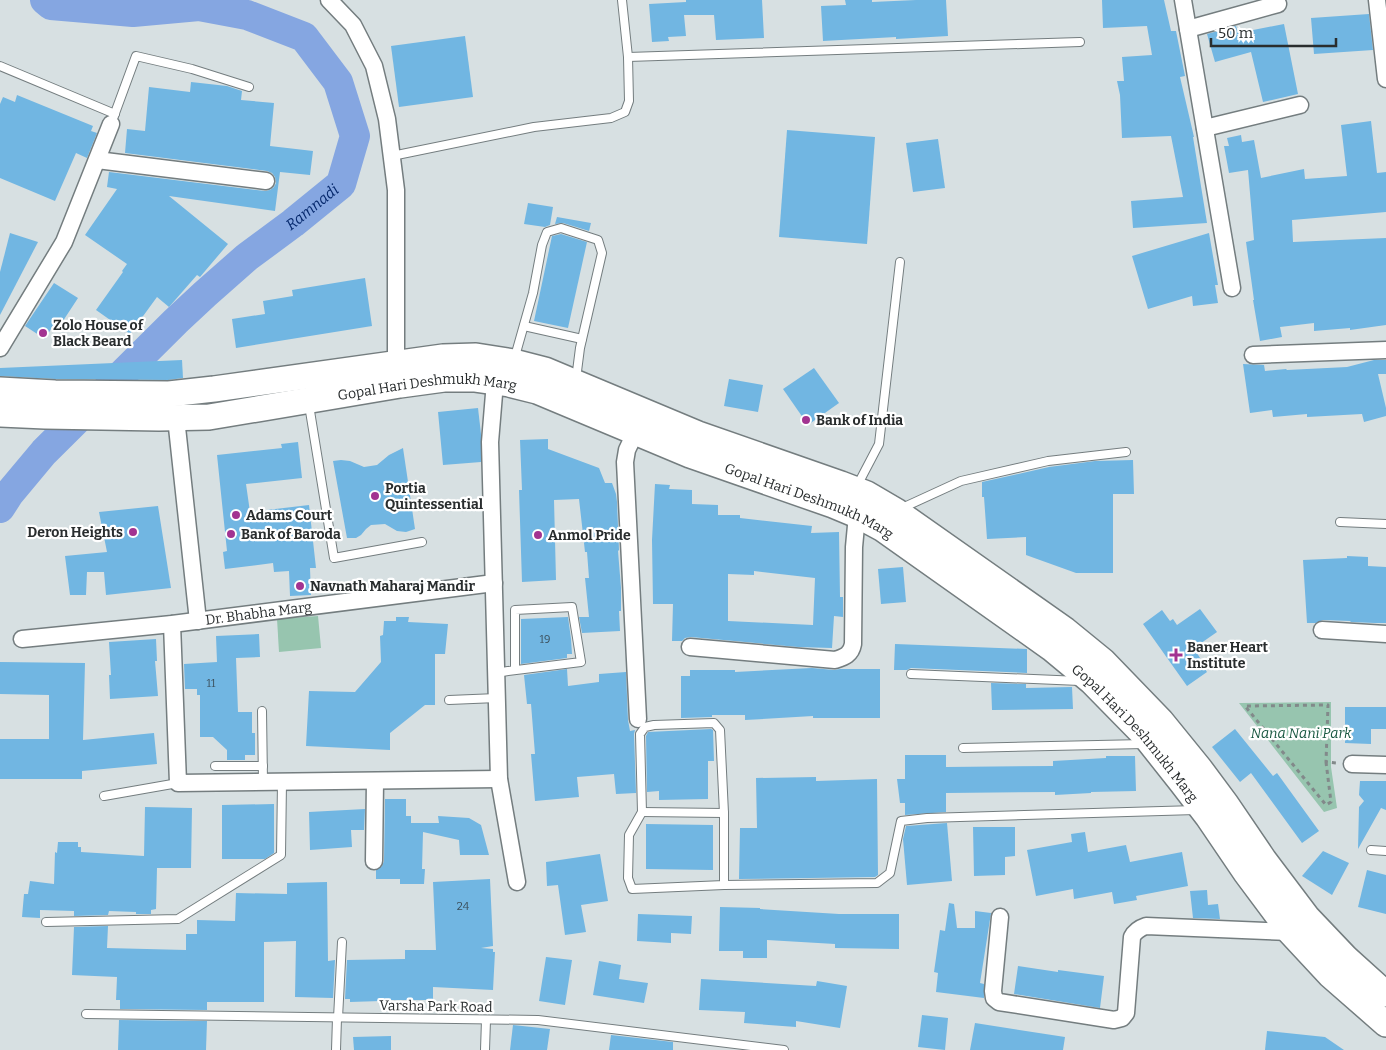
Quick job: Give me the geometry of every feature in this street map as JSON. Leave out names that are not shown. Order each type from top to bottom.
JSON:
[{"type":"main road","name":"Gopal Hari Deshmukh Marg","points":[[0,390],[56,393],[169,394],[443,357],[468,356],[514,362],[545,370],[575,383],[600,406],[635,433],[690,455],[834,505],[877,512],[1065,630],[1104,661],[1161,721],[1200,769],[1307,917],[1346,958],[1386,994]]},
{"type":"main road","name":"Gopal Hari Deshmukh Marg","points":[[0,414],[167,418],[209,417],[400,385],[444,379],[474,379],[509,384],[600,406],[698,434],[855,490],[877,512],[1092,682],[1144,735],[1203,810],[1246,874],[1290,932],[1330,975],[1386,1024]]},
{"type":"street","points":[[329,0],[353,25],[374,66],[387,119],[396,190],[396,363]]},
{"type":"street","points":[[1184,0],[1232,288]]},
{"type":"street","points":[[1377,0],[1386,79]]},
{"type":"street","points":[[1188,29],[1278,4]]},
{"type":"street","points":[[1205,128],[1300,105]]},
{"type":"street","points":[[0,348],[64,242],[113,119]]},
{"type":"street","points":[[97,160],[266,181]]},
{"type":"street","points":[[1253,355],[1386,350]]},
{"type":"street","points":[[495,382],[490,442],[499,779],[517,882]]},
{"type":"street","points":[[167,418],[198,621]]},
{"type":"street","points":[[635,433],[625,462],[638,719]]},
{"type":"street","points":[[690,647],[834,660],[848,654],[853,644],[854,547],[877,512]]},
{"type":"street","name":"Dr. Bhabha Marg","points":[[22,639],[198,621],[494,583]]},
{"type":"street","points":[[172,624],[178,783],[263,774],[282,782],[499,779]]},
{"type":"street","points":[[1322,630],[1386,634]]},
{"type":"street","points":[[1352,764],[1386,765]]},
{"type":"street","points":[[374,861],[375,781]]},
{"type":"street","points":[[1000,917],[993,991],[994,998],[999,1002],[1114,1020],[1122,1018],[1126,1014],[1132,937],[1136,931],[1143,927],[1290,932]]},
{"type":"lane","points":[[392,156],[534,127],[611,118],[624,112],[629,101],[628,57],[622,0]]},
{"type":"lane","points":[[628,57],[1080,42]]},
{"type":"lane","points":[[0,66],[113,119],[136,56],[192,69],[249,87]]},
{"type":"lane","points":[[514,362],[542,245],[547,232],[561,228],[598,240],[602,253],[582,339],[575,383]]},
{"type":"lane","points":[[855,490],[879,444],[900,262]]},
{"type":"lane","points":[[524,326],[582,339]]},
{"type":"lane","points":[[308,400],[334,558],[422,542]]},
{"type":"lane","points":[[877,512],[961,481],[1048,461],[1126,452]]},
{"type":"lane","points":[[1340,522],[1386,524]]},
{"type":"lane","points":[[496,673],[582,662],[572,607],[515,610],[514,670]]},
{"type":"lane","points":[[912,674],[1092,682]]},
{"type":"lane","points":[[449,700],[497,698]]},
{"type":"lane","points":[[216,766],[263,774],[262,711]]},
{"type":"lane","points":[[724,885],[724,813],[720,730],[714,723],[645,727],[640,734],[642,812],[629,835],[628,878],[632,889],[724,885],[877,883],[890,873],[901,821],[927,818],[1203,810]]},
{"type":"lane","points":[[963,748],[1151,744]]},
{"type":"lane","points":[[46,922],[178,920],[280,855],[282,782]]},
{"type":"lane","points":[[104,796],[178,783]]},
{"type":"lane","points":[[642,812],[724,813]]},
{"type":"lane","points":[[1371,850],[1386,851]]},
{"type":"lane","points":[[336,1050],[342,942]]},
{"type":"lane","name":"Varsha Park Road","points":[[86,1014],[538,1020],[729,1047],[784,1050]]},
{"type":"lane","points":[[485,1050],[486,1020]]},
{"type":"path","points":[[1328,705],[1326,762],[1331,802],[1326,805],[1245,706],[1328,705]]},
{"type":"path","points":[[1326,762],[1352,764]]},
{"type":"green space","points":[[318,616],[321,648],[279,652],[277,619]]},
{"type":"green space","name":"Nana Nani Park","points":[[1331,702],[1331,767],[1337,808],[1324,812],[1239,703]]},
{"type":"building","points":[[686,0],[762,0],[764,38],[716,40],[714,15],[684,15],[686,36],[668,37],[669,41],[652,42],[649,4],[686,2]]},
{"type":"building","points":[[845,0],[872,0],[872,2],[946,0],[948,36],[823,41],[821,6],[846,5]]},
{"type":"building","points":[[1102,0],[1164,0],[1171,31],[1176,31],[1185,76],[1180,77],[1194,137],[1207,223],[1133,228],[1131,201],[1183,197],[1171,136],[1122,138],[1120,95],[1117,81],[1124,81],[1122,57],[1152,55],[1147,26],[1103,28]]},
{"type":"building","points":[[1369,14],[1373,50],[1314,54],[1311,18]]},
{"type":"building","points":[[1284,24],[1298,94],[1263,102],[1251,52],[1215,62],[1207,34],[1236,26],[1238,33]]},
{"type":"building","points":[[465,36],[473,97],[399,107],[391,46]]},
{"type":"building","points":[[191,82],[227,86],[242,91],[241,100],[274,103],[270,146],[313,151],[310,175],[280,172],[275,211],[169,196],[228,244],[200,277],[197,275],[169,307],[157,297],[130,334],[96,310],[127,264],[85,235],[117,189],[107,187],[109,172],[265,191],[270,190],[276,183],[272,173],[267,171],[125,153],[127,129],[145,131],[149,87],[190,92]]},
{"type":"building","points":[[17,95],[93,126],[91,131],[97,133],[87,158],[76,153],[55,201],[0,178],[0,104],[3,97],[15,102]]},
{"type":"building","points":[[1371,121],[1377,173],[1386,172],[1386,212],[1292,220],[1293,242],[1386,238],[1386,325],[1350,330],[1350,328],[1314,331],[1314,323],[1280,327],[1282,337],[1260,341],[1246,242],[1254,240],[1248,170],[1229,173],[1224,146],[1229,146],[1227,138],[1241,135],[1242,142],[1254,140],[1261,178],[1304,169],[1305,179],[1347,176],[1341,125]]},
{"type":"building","points":[[787,130],[875,137],[867,244],[779,237]]},
{"type":"building","points":[[938,139],[945,188],[913,192],[906,143]]},
{"type":"building","points":[[528,203],[553,207],[550,225],[545,227],[524,224]]},
{"type":"building","points":[[557,217],[591,223],[589,231],[563,223],[555,224]]},
{"type":"building","points":[[10,233],[38,242],[0,315],[0,272]]},
{"type":"building","points":[[1209,233],[1218,285],[1215,285],[1218,303],[1193,306],[1192,296],[1148,309],[1132,256]]},
{"type":"building","points":[[561,234],[587,242],[568,328],[534,321],[552,236]]},
{"type":"building","points":[[365,278],[372,326],[236,348],[232,319],[265,314],[263,301],[293,296],[292,290]]},
{"type":"building","points":[[54,283],[78,298],[59,327],[54,324],[45,339],[25,326]]},
{"type":"building","points":[[182,360],[183,378],[168,380],[55,379],[0,376],[0,368]]},
{"type":"building","points":[[1374,360],[1386,360],[1386,374],[1378,374],[1386,416],[1364,422],[1362,414],[1307,417],[1307,414],[1273,417],[1272,410],[1250,413],[1243,364],[1264,365],[1265,371],[1347,367]]},
{"type":"building","points":[[814,368],[839,403],[808,425],[783,389]]},
{"type":"building","points":[[729,379],[763,385],[758,412],[724,406]]},
{"type":"building","points":[[478,408],[481,434],[481,462],[443,465],[438,412]]},
{"type":"building","points":[[548,439],[548,449],[599,468],[605,483],[612,483],[617,502],[621,588],[620,631],[582,633],[579,617],[589,617],[585,578],[589,578],[579,499],[554,500],[556,580],[522,582],[519,490],[522,490],[520,440]]},
{"type":"building","points":[[298,442],[302,478],[246,484],[250,512],[309,505],[316,568],[310,568],[311,595],[290,596],[289,571],[274,572],[273,563],[225,569],[223,552],[227,551],[217,455],[282,448],[281,444]]},
{"type":"building","name":"Portia Quintessential","points":[[403,448],[415,529],[406,532],[397,531],[385,524],[371,525],[356,538],[347,538],[333,461],[350,461],[364,467],[377,465],[389,455]]},
{"type":"building","points":[[1133,460],[1134,494],[1113,494],[1113,573],[1076,573],[1026,555],[1026,537],[987,539],[982,482],[1049,467],[1095,461]]},
{"type":"building","points":[[655,484],[670,485],[669,489],[692,490],[692,504],[718,505],[718,515],[740,515],[740,518],[812,526],[811,533],[839,532],[840,597],[843,597],[843,617],[834,616],[832,648],[798,647],[691,637],[685,638],[682,641],[672,641],[673,604],[653,604],[652,540]],"holes":[[[754,571],[815,578],[813,625],[728,621],[728,574],[754,575]]]},
{"type":"building","name":"Deron Heights","points":[[158,506],[171,588],[106,595],[104,572],[87,572],[86,595],[70,595],[65,556],[107,552],[99,512]]},
{"type":"building","points":[[1347,556],[1368,557],[1368,566],[1386,567],[1386,623],[1323,620],[1316,623],[1307,623],[1303,560],[1347,558]]},
{"type":"building","points":[[903,567],[906,602],[881,604],[878,569]]},
{"type":"building","points":[[1200,609],[1217,632],[1194,648],[1200,658],[1198,659],[1207,672],[1187,686],[1143,624],[1162,610],[1170,621],[1173,619],[1177,625]]},
{"type":"building","points":[[396,617],[409,617],[408,622],[448,624],[445,654],[435,654],[435,705],[425,705],[390,733],[390,750],[306,746],[309,691],[355,692],[381,662],[380,636],[383,635],[384,621],[396,621]]},
{"type":"building","points":[[568,617],[572,654],[567,654],[567,658],[521,664],[521,619]]},
{"type":"building","points":[[259,634],[260,657],[236,658],[238,712],[252,712],[252,733],[255,733],[255,755],[245,755],[245,760],[227,760],[227,750],[213,737],[200,737],[200,695],[197,695],[197,689],[185,689],[184,664],[217,662],[216,636]]},
{"type":"building","points":[[156,639],[157,661],[155,661],[158,696],[110,699],[109,642]]},
{"type":"building","points":[[895,644],[1027,649],[1027,673],[911,668],[907,670],[894,670]]},
{"type":"building","points":[[0,662],[85,663],[83,740],[154,733],[157,764],[82,771],[82,779],[0,779],[0,739],[49,739],[49,695],[0,694]]},
{"type":"building","points":[[812,668],[834,670],[880,669],[880,718],[813,718],[813,716],[745,720],[745,715],[712,715],[712,717],[681,718],[681,676],[690,676],[690,670],[735,670],[735,672]]},
{"type":"building","points":[[567,669],[568,686],[599,682],[599,674],[626,672],[628,720],[630,731],[635,730],[636,793],[616,794],[614,774],[577,777],[579,797],[535,801],[531,754],[535,754],[531,704],[527,704],[524,675]]},
{"type":"building","points":[[991,683],[1026,684],[1026,688],[1072,687],[1073,709],[992,710]]},
{"type":"building","points":[[1345,707],[1386,707],[1386,729],[1371,729],[1371,744],[1345,743]]},
{"type":"building","points":[[1235,729],[1273,776],[1277,773],[1319,831],[1302,843],[1251,773],[1240,782],[1212,747]]},
{"type":"building","points":[[713,730],[714,761],[708,761],[708,799],[659,800],[659,791],[647,792],[646,736],[648,732]]},
{"type":"building","points":[[905,755],[946,755],[946,767],[1053,766],[1053,761],[1106,758],[1106,756],[1135,756],[1136,791],[1055,795],[1055,792],[946,793],[946,812],[905,815],[905,803],[900,803],[897,779],[905,779]]},
{"type":"building","points":[[816,777],[816,781],[877,779],[878,875],[875,877],[739,879],[740,828],[757,828],[756,778]]},
{"type":"building","points":[[1360,781],[1386,781],[1386,810],[1381,808],[1358,849],[1359,807],[1364,801],[1359,795]]},
{"type":"building","points":[[385,799],[406,799],[406,816],[411,816],[411,823],[439,823],[438,816],[469,818],[481,825],[489,855],[460,855],[459,840],[423,832],[422,869],[425,869],[424,884],[400,884],[400,879],[376,879],[376,870],[382,866],[384,861]]},
{"type":"building","points":[[274,804],[274,853],[265,859],[222,859],[222,805]]},
{"type":"building","points":[[145,807],[192,808],[191,868],[157,868],[156,909],[151,910],[151,914],[109,911],[108,915],[74,916],[74,911],[40,910],[40,918],[22,917],[24,894],[28,894],[30,881],[54,884],[55,852],[57,853],[58,842],[78,842],[81,852],[144,856]]},
{"type":"building","points":[[365,809],[364,830],[351,830],[352,847],[310,850],[309,812]]},
{"type":"building","points":[[947,823],[952,881],[907,885],[903,839],[906,826]]},
{"type":"building","points":[[646,824],[713,825],[713,870],[646,869]]},
{"type":"building","points":[[973,827],[1015,827],[1015,856],[1005,857],[1005,875],[974,876]]},
{"type":"building","points":[[1085,832],[1088,852],[1126,845],[1130,862],[1182,852],[1188,886],[1136,896],[1137,900],[1114,904],[1112,892],[1074,899],[1073,889],[1036,896],[1027,850],[1072,842],[1071,834]]},
{"type":"building","points":[[1323,851],[1349,863],[1332,895],[1302,876]]},
{"type":"building","points":[[600,854],[608,901],[581,905],[586,932],[565,935],[558,885],[547,886],[546,862]]},
{"type":"building","points":[[1367,870],[1386,875],[1386,914],[1358,907]]},
{"type":"building","points":[[490,879],[493,946],[481,948],[493,949],[493,952],[495,952],[493,990],[433,987],[433,1000],[350,1002],[350,999],[345,999],[347,960],[405,959],[405,950],[436,950],[433,882]]},
{"type":"building","points":[[327,882],[328,961],[335,960],[333,998],[295,997],[296,941],[264,942],[264,1002],[207,1002],[207,1010],[120,1009],[120,1000],[116,1000],[117,977],[72,975],[74,927],[108,926],[107,948],[186,950],[186,934],[197,934],[197,920],[235,921],[236,893],[287,894],[287,883]]},
{"type":"building","points":[[1207,890],[1208,905],[1218,904],[1220,919],[1193,918],[1190,891]]},
{"type":"building","points":[[949,903],[954,904],[957,928],[975,928],[975,911],[991,913],[980,983],[984,984],[984,998],[936,992],[938,973],[934,972],[940,930],[945,931]]},
{"type":"building","points":[[720,907],[839,914],[899,914],[899,949],[835,948],[835,944],[767,940],[767,958],[743,958],[743,951],[719,951]]},
{"type":"building","points":[[638,914],[692,916],[691,934],[671,933],[671,943],[637,941]]},
{"type":"building","points":[[546,957],[572,960],[565,1005],[539,1001]]},
{"type":"building","points":[[599,961],[621,965],[619,979],[648,983],[644,1003],[593,995]]},
{"type":"building","points":[[1018,966],[1104,976],[1100,1008],[1014,994]]},
{"type":"building","points":[[701,979],[816,986],[817,981],[847,986],[840,1028],[796,1021],[796,1027],[744,1023],[745,1012],[699,1010]]},
{"type":"building","points":[[922,1015],[948,1018],[945,1050],[918,1047]]},
{"type":"building","points":[[119,1020],[207,1021],[206,1050],[118,1050]]},
{"type":"building","points":[[975,1023],[1065,1037],[1063,1050],[970,1050]]},
{"type":"building","points":[[513,1025],[550,1029],[547,1050],[510,1050]]},
{"type":"building","points":[[1267,1031],[1325,1037],[1344,1050],[1265,1050]]},
{"type":"building","points":[[611,1035],[673,1042],[673,1050],[609,1050]]},
{"type":"building","points":[[391,1036],[391,1050],[354,1050],[353,1037]]},
{"type":"waterway","name":"Ramnadi","points":[[0,508],[9,494],[44,452],[176,321],[247,257],[341,184],[355,136],[338,82],[304,37],[247,15],[199,6],[133,12],[51,5],[45,0]]},
{"type":"place","name":"Zolo House of Black Beard","points":[[43,333]]},
{"type":"place","name":"Bank of India","points":[[806,420]]},
{"type":"place","name":"Portia Quintessential","points":[[375,496]]},
{"type":"place","name":"Adams Court","points":[[236,515]]},
{"type":"place","name":"Deron Heights","points":[[133,532]]},
{"type":"place","name":"Bank of Baroda","points":[[231,534]]},
{"type":"place","name":"Anmol Pride","points":[[538,535]]},
{"type":"place","name":"Navnath Maharaj Mandir","points":[[300,586]]},
{"type":"place","name":"Baner Heart Institute","points":[[1176,655]]}]
